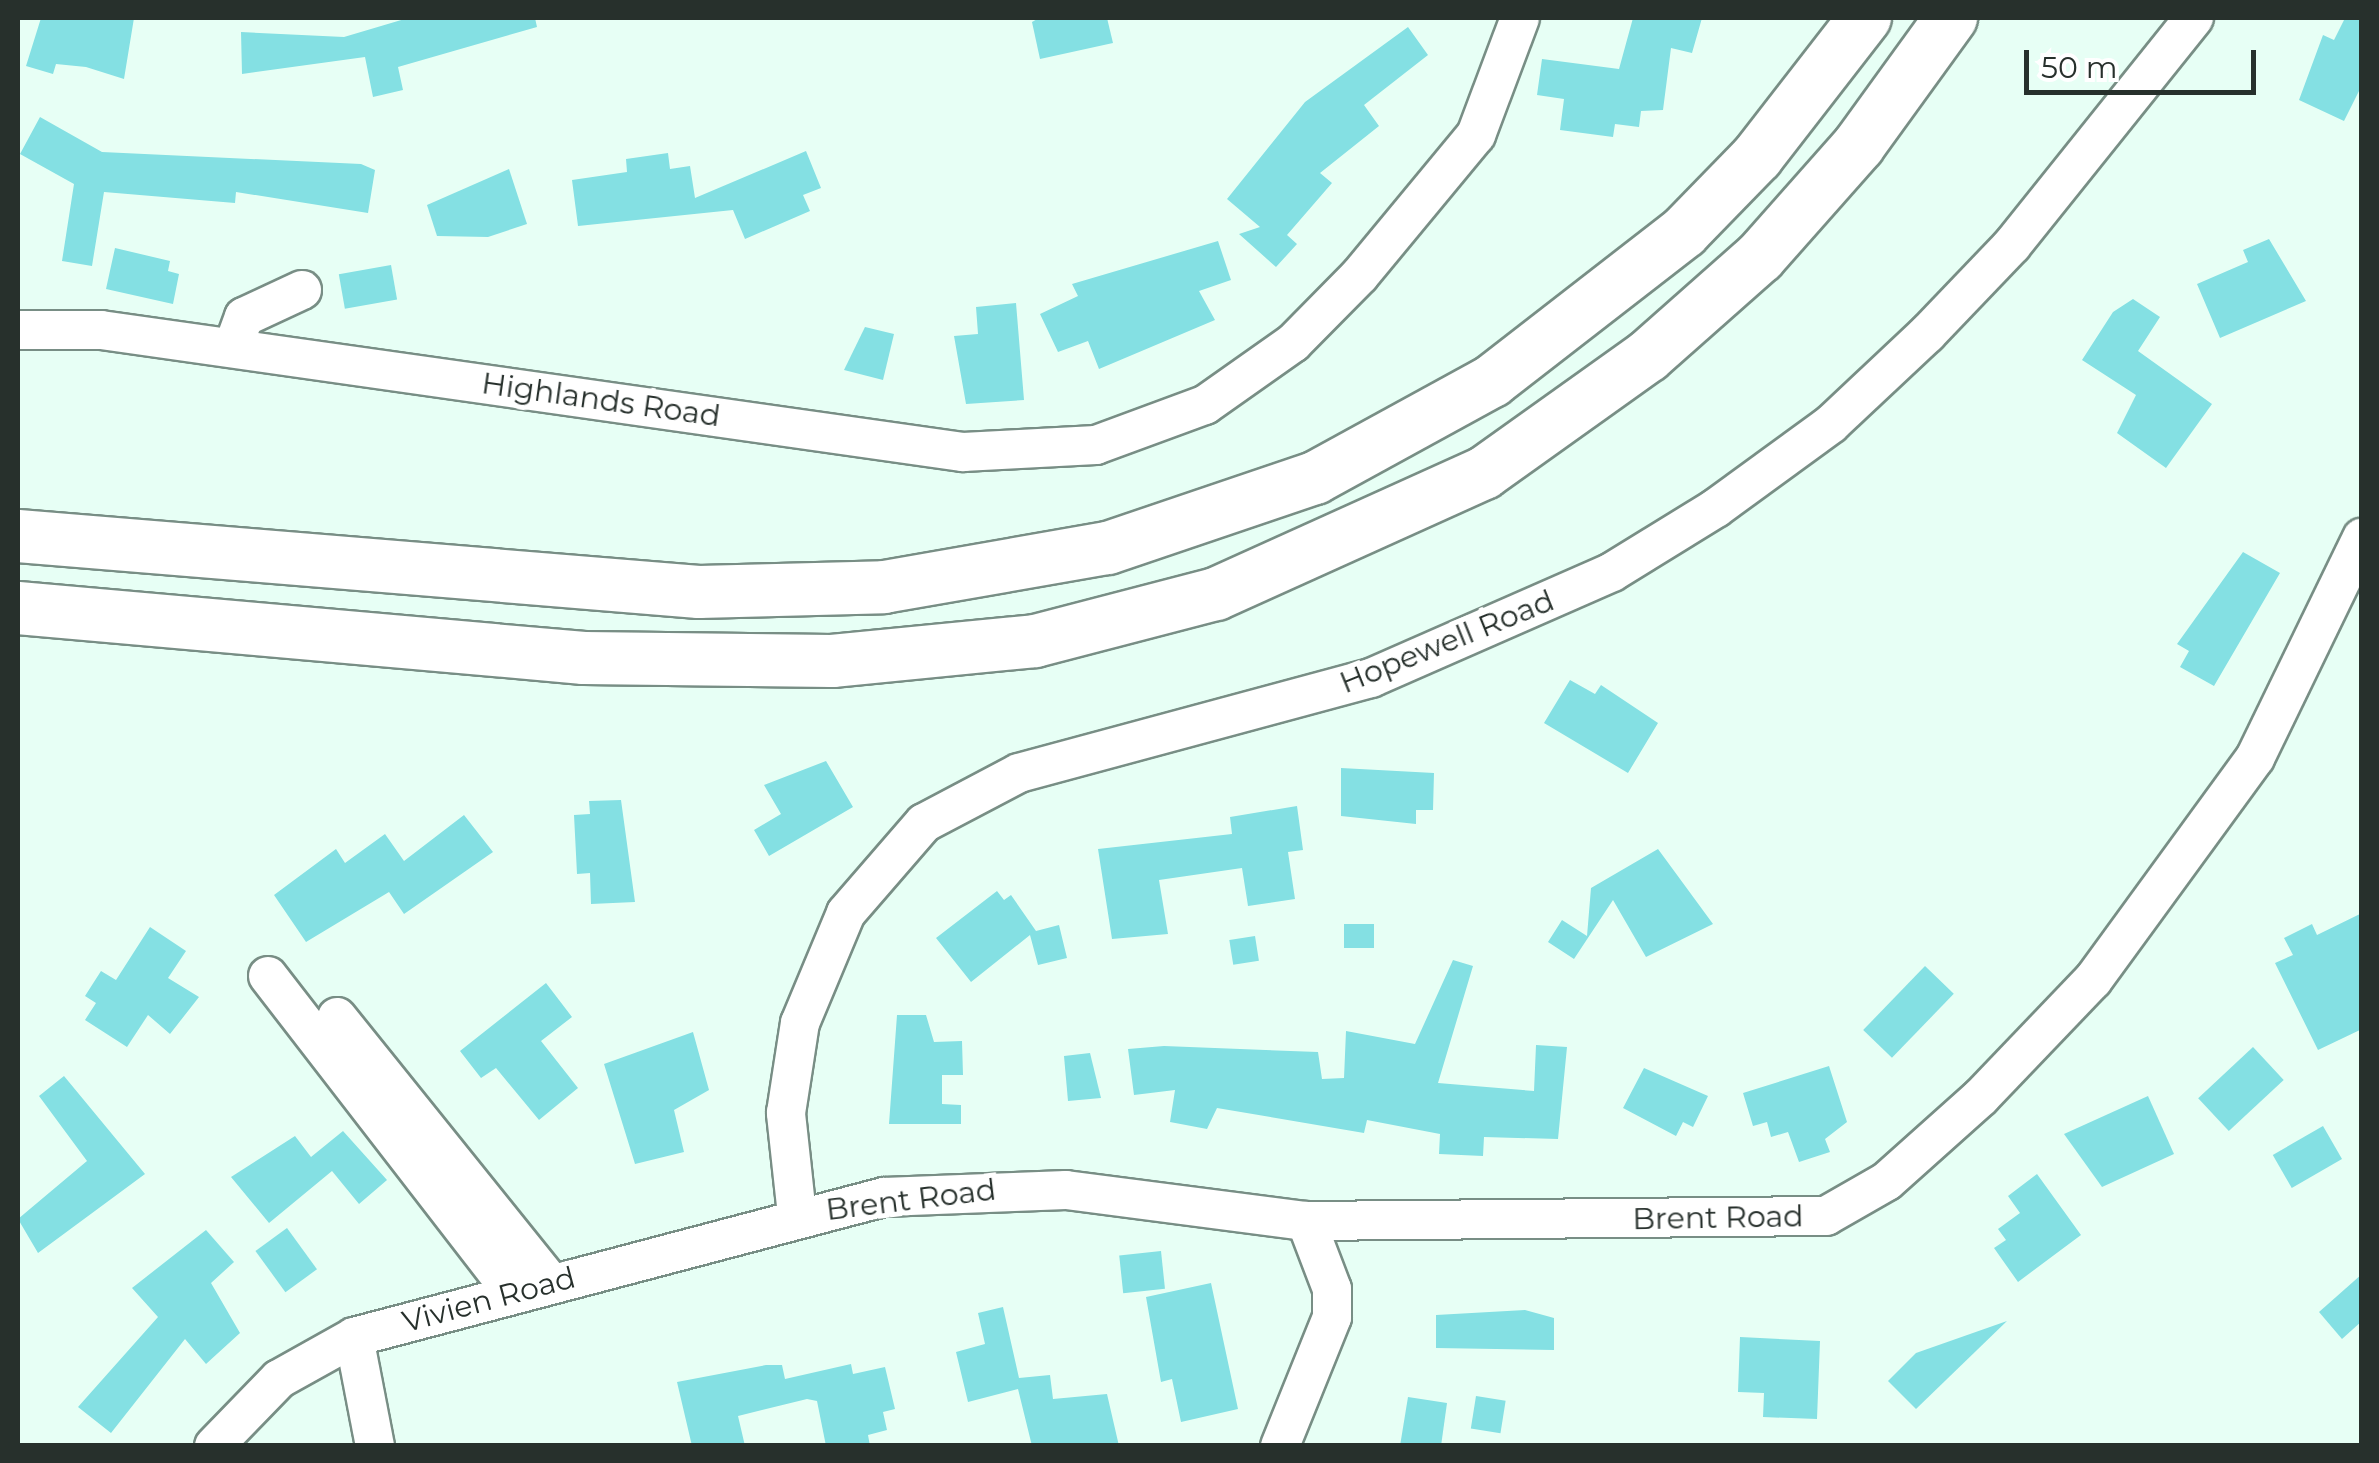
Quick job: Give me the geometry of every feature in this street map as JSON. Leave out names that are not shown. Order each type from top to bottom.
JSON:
[{"type":"highway","points":[[18,536],[700,592],[884,587],[1108,548],[1314,478],[1492,381],[1684,232],[1758,157],[1865,18]]},
{"type":"highway","points":[[18,608],[584,658],[832,662],[1035,641],[1216,594],[1484,473],[1648,356],[1760,257],[1859,145],[1952,18]]},
{"type":"street","name":"Highlands Road","points":[[26,325],[234,347],[963,452],[1096,445],[1158,428],[1292,343],[1374,260],[1476,135],[1520,18]]},
{"type":"street","name":"Hopewell Road","points":[[796,1216],[786,1113],[800,1022],[846,913],[924,823],[1019,773],[1370,678],[1612,572],[1716,508],[1831,424],[1927,334],[2012,244],[2194,18]]},
{"type":"street","points":[[234,347],[244,318],[302,290]]},
{"type":"street","name":"Brent Road","points":[[796,1216],[997,1188],[1130,1195],[1306,1221],[1775,1221],[1854,1202],[1982,1097],[2093,980],[2255,758],[2362,538]]},
{"type":"street","points":[[268,976],[512,1293]]},
{"type":"street","points":[[336,1016],[551,1282]]},
{"type":"street","name":"Vivien Road","points":[[214,1446],[279,1379],[354,1337],[796,1216]]},
{"type":"street","points":[[1280,1446],[1332,1317],[1332,1289],[1306,1221]]},
{"type":"street","points":[[354,1337],[375,1446]]},
{"type":"building","points":[[41,18],[134,18],[124,79],[86,67],[56,64],[53,74],[26,66]]},
{"type":"building","points":[[408,18],[535,18],[537,27],[398,67],[403,90],[373,97],[365,57],[242,74],[241,32],[344,37]]},
{"type":"building","points":[[1039,18],[1107,18],[1113,43],[1040,59],[1032,22]]},
{"type":"building","points":[[1633,18],[1702,18],[1692,53],[1671,48],[1663,110],[1641,111],[1639,127],[1615,124],[1613,137],[1560,130],[1564,99],[1537,95],[1542,59],[1619,69]]},
{"type":"building","points":[[2345,18],[2362,18],[2362,85],[2344,121],[2299,100],[2323,35],[2334,40]]},
{"type":"building","points":[[1408,27],[1428,55],[1364,105],[1379,126],[1320,173],[1332,183],[1287,235],[1297,244],[1276,267],[1239,234],[1260,227],[1227,199],[1305,102]]},
{"type":"building","points":[[40,117],[102,152],[361,164],[375,170],[368,213],[236,192],[235,203],[104,192],[92,266],[62,261],[74,184],[20,154]]},
{"type":"building","points":[[806,151],[821,188],[803,195],[810,211],[745,239],[733,210],[578,226],[572,180],[627,172],[626,159],[668,153],[670,169],[690,166],[695,198]]},
{"type":"building","points":[[509,169],[527,224],[488,237],[437,236],[427,205]]},
{"type":"building","points":[[2269,239],[2306,301],[2220,338],[2197,284],[2248,262],[2243,250]]},
{"type":"building","points":[[1218,241],[1231,280],[1199,291],[1215,320],[1099,369],[1088,341],[1058,352],[1040,314],[1078,296],[1072,284]]},
{"type":"building","points":[[115,248],[170,261],[168,271],[179,274],[173,304],[106,289]]},
{"type":"building","points":[[391,265],[397,299],[345,309],[339,274]]},
{"type":"building","points":[[2133,299],[2160,317],[2138,351],[2212,404],[2166,468],[2117,433],[2136,395],[2082,360],[2113,312]]},
{"type":"building","points":[[1016,303],[1024,400],[966,404],[954,336],[978,334],[976,307]]},
{"type":"building","points":[[865,327],[894,334],[883,380],[844,370]]},
{"type":"building","points":[[2243,552],[2280,573],[2214,686],[2180,667],[2189,651],[2177,644]]},
{"type":"building","points":[[1570,680],[1595,694],[1601,685],[1658,723],[1628,773],[1544,723]]},
{"type":"building","points":[[826,761],[853,807],[769,856],[754,830],[781,814],[764,785]]},
{"type":"building","points":[[1341,768],[1434,773],[1433,810],[1416,810],[1416,824],[1341,816]]},
{"type":"building","points":[[621,800],[635,902],[591,904],[590,873],[577,874],[574,815],[590,814],[589,801]]},
{"type":"building","points":[[1297,806],[1303,850],[1288,852],[1295,899],[1248,906],[1242,868],[1159,880],[1168,934],[1112,939],[1098,849],[1232,834],[1230,817]]},
{"type":"building","points":[[464,815],[493,852],[404,914],[389,892],[306,942],[274,895],[336,849],[345,863],[385,834],[404,861]]},
{"type":"building","points":[[1658,849],[1713,924],[1646,957],[1613,900],[1574,959],[1548,942],[1562,920],[1587,936],[1591,888]]},
{"type":"building","points":[[997,891],[1004,900],[1011,895],[1036,931],[1059,925],[1067,958],[1038,965],[1030,935],[971,982],[936,938]]},
{"type":"building","points":[[2362,913],[2362,1029],[2318,1050],[2275,963],[2293,955],[2284,938],[2312,924],[2317,935]]},
{"type":"building","points":[[1344,924],[1374,924],[1374,948],[1344,948]]},
{"type":"building","points":[[150,927],[186,951],[168,978],[199,997],[170,1034],[148,1015],[127,1047],[85,1020],[96,1003],[85,996],[101,971],[116,980]]},
{"type":"building","points":[[1255,936],[1259,961],[1233,965],[1229,940]]},
{"type":"building","points":[[1453,960],[1473,966],[1438,1083],[1534,1091],[1536,1045],[1567,1047],[1558,1139],[1484,1137],[1483,1156],[1439,1154],[1440,1134],[1367,1120],[1364,1133],[1217,1108],[1207,1129],[1170,1122],[1175,1090],[1134,1095],[1128,1049],[1164,1046],[1318,1052],[1322,1079],[1344,1078],[1346,1031],[1415,1044]]},
{"type":"building","points":[[1925,966],[1954,994],[1892,1058],[1863,1030]]},
{"type":"building","points":[[546,983],[572,1017],[541,1041],[578,1088],[539,1120],[496,1068],[481,1078],[460,1051]]},
{"type":"building","points":[[897,1015],[926,1015],[934,1042],[962,1041],[963,1075],[942,1075],[942,1104],[961,1105],[961,1124],[889,1124]]},
{"type":"building","points":[[693,1032],[709,1090],[674,1110],[684,1152],[635,1164],[604,1064]]},
{"type":"building","points":[[2253,1047],[2284,1080],[2229,1131],[2198,1098]]},
{"type":"building","points":[[1090,1053],[1101,1098],[1068,1101],[1064,1056]]},
{"type":"building","points":[[1829,1066],[1847,1122],[1825,1139],[1830,1152],[1799,1162],[1788,1132],[1771,1137],[1767,1122],[1753,1126],[1743,1093]]},
{"type":"building","points":[[1644,1068],[1708,1096],[1693,1127],[1683,1122],[1676,1136],[1623,1108]]},
{"type":"building","points":[[64,1076],[145,1174],[38,1253],[18,1219],[87,1161],[39,1096]]},
{"type":"building","points":[[2148,1096],[2174,1154],[2102,1187],[2064,1134]]},
{"type":"building","points":[[2323,1126],[2342,1159],[2292,1188],[2273,1155]]},
{"type":"building","points":[[343,1131],[387,1180],[359,1204],[332,1171],[269,1223],[231,1177],[295,1136],[311,1157]]},
{"type":"building","points":[[2037,1174],[2081,1235],[2018,1282],[1994,1248],[2006,1240],[1998,1229],[2020,1213],[2008,1196]]},
{"type":"building","points":[[287,1228],[317,1269],[285,1292],[255,1251]]},
{"type":"building","points":[[206,1230],[234,1262],[211,1283],[240,1333],[206,1364],[185,1339],[111,1433],[78,1407],[158,1317],[132,1288]]},
{"type":"building","points":[[1161,1251],[1165,1289],[1123,1293],[1119,1255]]},
{"type":"building","points":[[2362,1274],[2362,1321],[2342,1339],[2319,1312]]},
{"type":"building","points":[[1211,1283],[1238,1409],[1181,1422],[1172,1379],[1161,1382],[1146,1297]]},
{"type":"building","points":[[1003,1307],[1019,1378],[1050,1375],[1053,1399],[1107,1394],[1119,1446],[1032,1446],[1018,1389],[968,1402],[956,1352],[985,1344],[978,1313]]},
{"type":"building","points":[[1525,1310],[1554,1318],[1554,1350],[1436,1348],[1436,1315]]},
{"type":"building","points":[[2007,1321],[1916,1409],[1888,1381],[1916,1353]]},
{"type":"building","points":[[1740,1337],[1820,1341],[1817,1419],[1763,1417],[1764,1393],[1738,1392]]},
{"type":"building","points":[[851,1364],[853,1374],[885,1367],[895,1409],[883,1412],[887,1430],[868,1435],[870,1446],[826,1446],[817,1401],[807,1399],[738,1416],[745,1446],[692,1446],[677,1382],[766,1365],[782,1365],[785,1379]]},
{"type":"building","points":[[1476,1396],[1506,1401],[1500,1433],[1471,1429]]},
{"type":"building","points":[[1408,1397],[1447,1403],[1441,1446],[1400,1446]]}]
